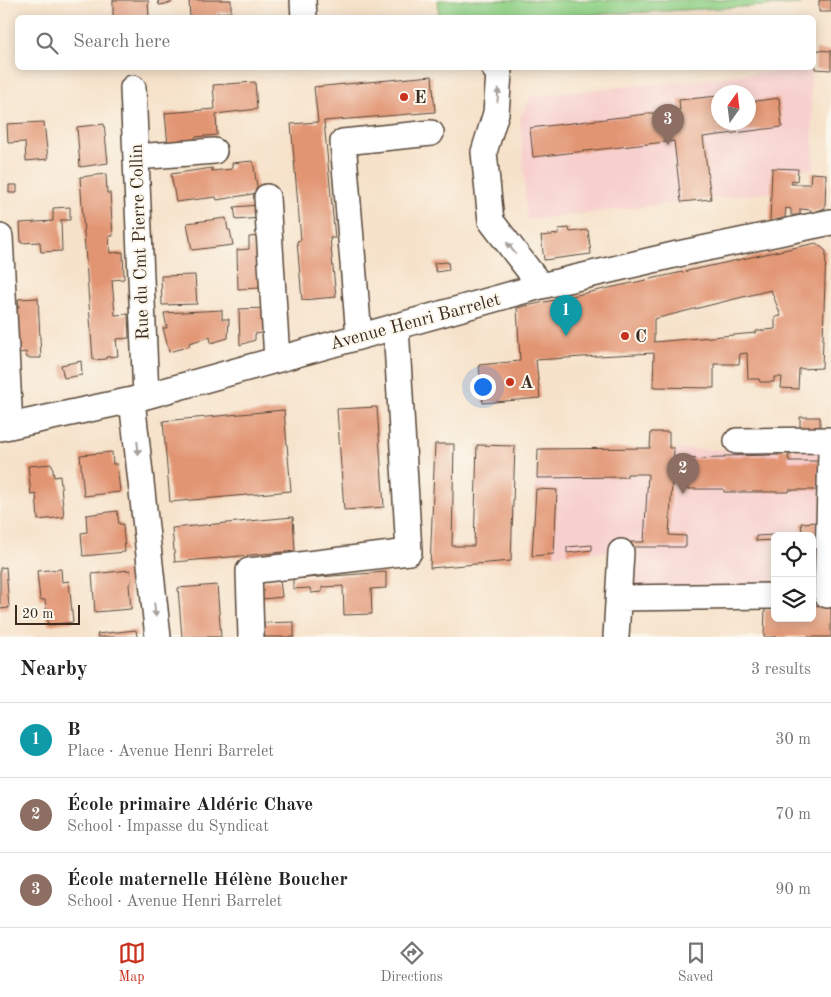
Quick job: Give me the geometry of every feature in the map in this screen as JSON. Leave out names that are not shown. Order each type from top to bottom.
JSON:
[{"type":"street","points":[[303,0],[304,15]]},
{"type":"street","points":[[496,70],[499,74],[496,114],[484,152],[491,221],[541,286]]},
{"type":"street","name":"Rue du Cmt Pierre Collin","points":[[133,88],[136,157],[139,398],[158,637]]},
{"type":"street","points":[[360,336],[343,142],[430,133]]},
{"type":"street","points":[[136,157],[214,152]]},
{"type":"street","points":[[267,197],[277,359]]},
{"type":"street","name":"Avenue Henri Barrelet","points":[[5,427],[139,398],[541,286],[678,254],[831,222]]},
{"type":"street","points":[[0,236],[5,427]]},
{"type":"street","points":[[251,637],[249,571],[409,552],[396,326]]},
{"type":"street","points":[[737,440],[831,440]]},
{"type":"street","points":[[823,595],[831,452]]},
{"type":"street","points":[[616,637],[622,552]]},
{"type":"street","points":[[619,598],[765,596]]},
{"type":"shaded area","points":[[790,70],[810,70],[814,170],[773,168],[772,192],[527,220],[520,118],[531,96]]},
{"type":"shaded area","points":[[538,449],[831,450],[827,586],[816,586],[816,532],[771,532],[771,587],[625,589],[625,550],[532,556]]},
{"type":"green space","points":[[438,0],[802,0],[802,4],[587,15],[439,15]]},
{"type":"building","points":[[113,0],[148,0],[149,15],[113,15]]},
{"type":"building","points":[[158,0],[171,0],[171,3],[159,5]]},
{"type":"building","points":[[189,0],[231,0],[231,12],[217,13],[217,15],[190,15]]},
{"type":"building","points":[[819,0],[831,0],[831,12],[819,12]]},
{"type":"building","points":[[816,50],[831,51],[831,70],[816,69]]},
{"type":"building","points":[[432,76],[435,112],[324,121],[335,238],[330,238],[336,297],[302,300],[297,241],[301,240],[291,124],[318,122],[314,87]]},
{"type":"building","points":[[255,82],[257,109],[216,114],[217,135],[195,137],[195,143],[168,146],[165,113],[215,109],[213,85]]},
{"type":"building","points":[[711,97],[711,130],[756,130],[756,101],[779,98],[782,127],[703,137],[711,199],[681,202],[674,141],[533,157],[530,128],[680,110],[679,100]]},
{"type":"building","points":[[44,122],[48,159],[26,161],[25,142],[8,143],[7,124]]},
{"type":"building","points":[[104,124],[108,163],[80,167],[77,127]]},
{"type":"building","points":[[253,161],[258,193],[217,200],[216,197],[176,202],[171,174],[212,168],[212,171],[232,169],[232,163]]},
{"type":"building","points":[[772,168],[798,169],[797,181],[792,180],[791,184],[810,184],[811,173],[826,174],[825,208],[811,213],[811,210],[800,209],[800,215],[791,215],[791,209],[786,208],[785,218],[770,222]]},
{"type":"building","points":[[106,174],[107,193],[110,193],[113,236],[109,236],[110,253],[123,252],[124,279],[112,280],[115,315],[128,314],[129,338],[116,339],[118,356],[93,360],[80,177]]},
{"type":"building","points":[[9,185],[17,185],[17,193],[9,193]]},
{"type":"building","points":[[259,205],[260,218],[236,220],[234,207]]},
{"type":"building","points":[[70,207],[70,220],[61,220],[62,251],[41,252],[40,242],[21,243],[20,223],[53,221],[53,208]]},
{"type":"building","points":[[226,218],[233,245],[192,250],[187,223]]},
{"type":"building","points":[[569,228],[570,232],[588,230],[591,254],[544,260],[541,236],[559,234],[558,229]]},
{"type":"building","points":[[259,236],[261,288],[238,289],[237,250],[249,249],[249,237]]},
{"type":"building","points":[[816,243],[826,251],[822,368],[799,369],[798,389],[781,388],[782,377],[774,377],[774,382],[760,382],[759,379],[748,379],[747,353],[740,354],[739,364],[714,364],[714,388],[653,387],[654,353],[536,360],[540,398],[483,403],[479,365],[520,361],[517,308]],"holes":[[[771,290],[781,316],[775,317],[775,329],[756,331],[756,333],[654,342],[654,319]]]},
{"type":"building","points":[[448,262],[449,270],[436,272],[434,263]]},
{"type":"building","points":[[195,275],[197,304],[162,305],[161,276]]},
{"type":"building","points":[[38,298],[41,358],[27,358],[26,352],[12,354],[11,308],[19,307],[18,299]]},
{"type":"building","points":[[266,308],[267,332],[255,334],[255,340],[240,345],[239,309]]},
{"type":"building","points":[[222,310],[222,319],[229,319],[228,338],[211,343],[210,337],[189,343],[190,346],[169,352],[163,328],[167,328],[164,313]]},
{"type":"building","points":[[81,361],[82,375],[64,378],[61,365]]},
{"type":"building","points":[[377,407],[384,507],[344,510],[337,409]]},
{"type":"building","points":[[284,410],[291,491],[170,502],[163,421]]},
{"type":"building","points":[[800,417],[820,417],[820,435],[800,434]]},
{"type":"building","points":[[651,432],[669,432],[669,448],[674,448],[669,535],[686,536],[686,547],[631,547],[631,542],[644,542],[648,474],[627,474],[627,477],[537,478],[538,449],[650,448]]},
{"type":"building","points":[[435,444],[454,444],[452,546],[474,546],[477,445],[515,446],[511,561],[430,568]]},
{"type":"building","points":[[779,449],[792,449],[792,455],[788,455],[789,461],[819,461],[818,490],[724,492],[724,489],[680,489],[680,459],[779,455]]},
{"type":"building","points":[[112,452],[113,464],[117,464],[120,492],[84,496],[80,455]]},
{"type":"building","points":[[52,464],[54,477],[60,476],[64,517],[38,520],[36,494],[31,495],[28,466]]},
{"type":"building","points":[[536,489],[557,490],[554,554],[532,556]]},
{"type":"building","points":[[117,511],[119,524],[123,524],[125,552],[83,556],[81,533],[87,532],[86,515]]},
{"type":"building","points":[[293,517],[295,551],[175,562],[172,528]]},
{"type":"building","points":[[817,522],[816,537],[816,532],[802,532],[801,523]]},
{"type":"building","points":[[771,535],[771,540],[756,541],[756,536]]},
{"type":"building","points":[[592,545],[592,550],[567,553],[567,547]]},
{"type":"building","points":[[6,567],[9,608],[0,609],[0,568]]},
{"type":"building","points":[[61,569],[62,582],[69,581],[73,622],[48,625],[45,600],[40,600],[37,571]]},
{"type":"building","points":[[130,570],[131,609],[95,612],[92,574]]},
{"type":"building","points":[[386,572],[386,588],[371,589],[372,614],[344,615],[343,586],[322,587],[322,592],[311,593],[310,588],[293,589],[293,579]]},
{"type":"building","points":[[280,580],[282,597],[263,599],[262,581]]},
{"type":"building","points":[[217,585],[221,637],[182,637],[178,588]]},
{"type":"building","points":[[831,605],[831,637],[764,637],[765,609],[771,609],[771,622],[816,622],[816,606]]},
{"type":"building","points":[[294,622],[294,637],[264,637],[264,623]]},
{"type":"building","points":[[136,630],[137,637],[98,637],[97,634]]},
{"type":"place","name":"E","points":[[404,97]]},
{"type":"place","name":"École maternelle Hélène Boucher","points":[[668,145]]},
{"type":"place","name":"B","points":[[566,336]]},
{"type":"place","name":"C","points":[[625,336]]},
{"type":"place","name":"A","points":[[510,382]]},
{"type":"place","name":"École primaire Aldéric Chave","points":[[683,494]]}]
